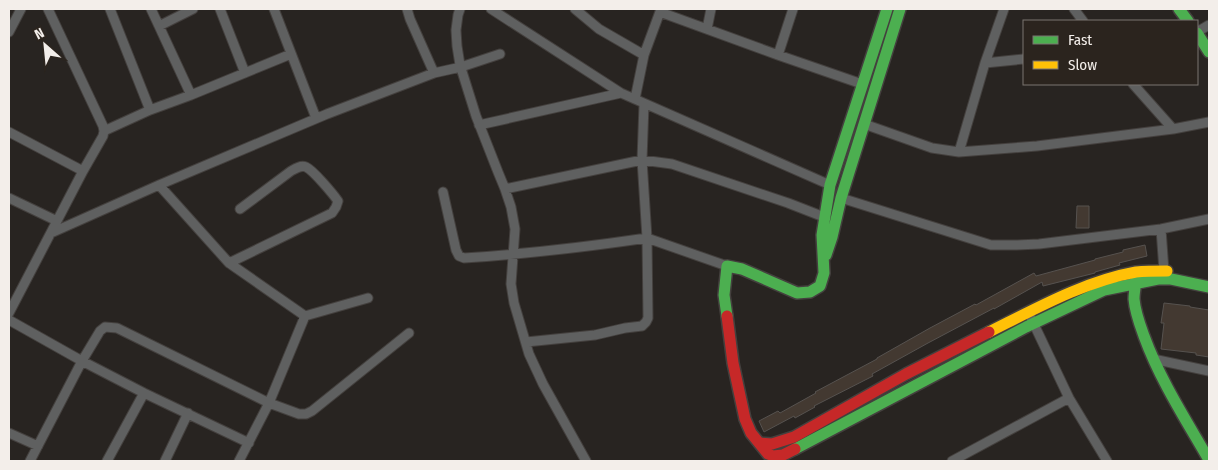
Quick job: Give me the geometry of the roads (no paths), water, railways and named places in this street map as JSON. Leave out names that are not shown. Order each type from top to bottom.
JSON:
[{"type":"street","points":[[9,32],[21,9]]},
{"type":"street","points":[[9,314],[104,131],[48,9]]},
{"type":"street","points":[[110,9],[150,110]]},
{"type":"street","points":[[151,9],[191,95]]},
{"type":"street","points":[[159,26],[193,9]]},
{"type":"street","points":[[220,9],[245,73]]},
{"type":"street","points":[[274,9],[316,118]]},
{"type":"street","points":[[407,9],[434,73]]},
{"type":"street","points":[[460,9],[456,30],[461,67],[479,125],[505,189],[515,228],[511,284],[514,303],[529,354],[543,384],[586,461]]},
{"type":"street","points":[[491,9],[621,93],[830,184]]},
{"type":"street","points":[[575,9],[599,28],[644,55]]},
{"type":"street","points":[[707,30],[711,9]]},
{"type":"street","points":[[778,55],[793,9]]},
{"type":"street","points":[[442,192],[456,250],[459,256],[464,258],[583,248],[648,238],[727,266],[742,269],[797,294],[810,292],[820,286],[824,273],[822,235],[830,184],[887,9]]},
{"type":"street","points":[[823,262],[832,237],[841,198],[874,87],[900,9]]},
{"type":"street","points":[[1074,9],[1082,20]]},
{"type":"street","points":[[1179,9],[1187,20]]},
{"type":"street","points":[[635,99],[644,55],[660,10],[707,30],[862,84]]},
{"type":"street","points":[[959,152],[1000,10]]},
{"type":"street","points":[[1198,32],[1209,25]]},
{"type":"street","points":[[1198,35],[1209,52]]},
{"type":"street","points":[[104,131],[150,110],[291,54]]},
{"type":"street","points":[[51,233],[316,118],[434,73],[461,67],[500,54]]},
{"type":"street","points":[[985,63],[1023,59]]},
{"type":"street","points":[[1134,85],[1173,129]]},
{"type":"street","points":[[479,125],[621,93]]},
{"type":"street","points":[[526,342],[595,335],[642,326],[648,318],[648,238],[642,160],[644,104]]},
{"type":"street","points":[[864,124],[932,148],[959,152],[1037,146],[1173,129],[1209,122]]},
{"type":"street","points":[[9,132],[83,171]]},
{"type":"street","points":[[505,189],[642,160],[672,164],[824,216]]},
{"type":"street","points":[[229,263],[332,213],[338,201],[308,168],[300,166],[291,170],[240,209]]},
{"type":"street","points":[[159,186],[229,263],[305,316]]},
{"type":"street","points":[[9,198],[57,221]]},
{"type":"street","points":[[841,198],[991,244],[1039,244],[1161,229],[1209,219]]},
{"type":"street","points":[[1161,229],[1164,271]]},
{"type":"street","points":[[727,266],[724,295],[733,363],[746,419],[750,433],[768,454],[773,456],[783,454],[1034,323],[1104,290],[1137,277],[1158,278],[1209,286]]},
{"type":"street","points":[[760,443],[772,444],[794,437],[906,374],[1028,312],[1093,283],[1164,271],[1209,278]]},
{"type":"street","points":[[1137,277],[1134,298],[1137,314],[1153,360],[1209,460]]},
{"type":"street","points":[[305,316],[368,298]]},
{"type":"street","points":[[1028,312],[1069,398],[1107,461]]},
{"type":"street","points":[[240,461],[269,403],[305,316]]},
{"type":"street","points":[[9,320],[144,393],[249,442]]},
{"type":"street","points":[[30,461],[82,361],[100,331],[105,327],[117,328],[269,403],[299,414],[306,414],[312,411],[409,333]]},
{"type":"street","points":[[1153,360],[1209,371]]},
{"type":"street","points":[[107,461],[144,393]]},
{"type":"street","points":[[952,461],[1069,398]]},
{"type":"street","points":[[165,461],[188,413]]},
{"type":"street","points":[[9,433],[38,446]]}]
